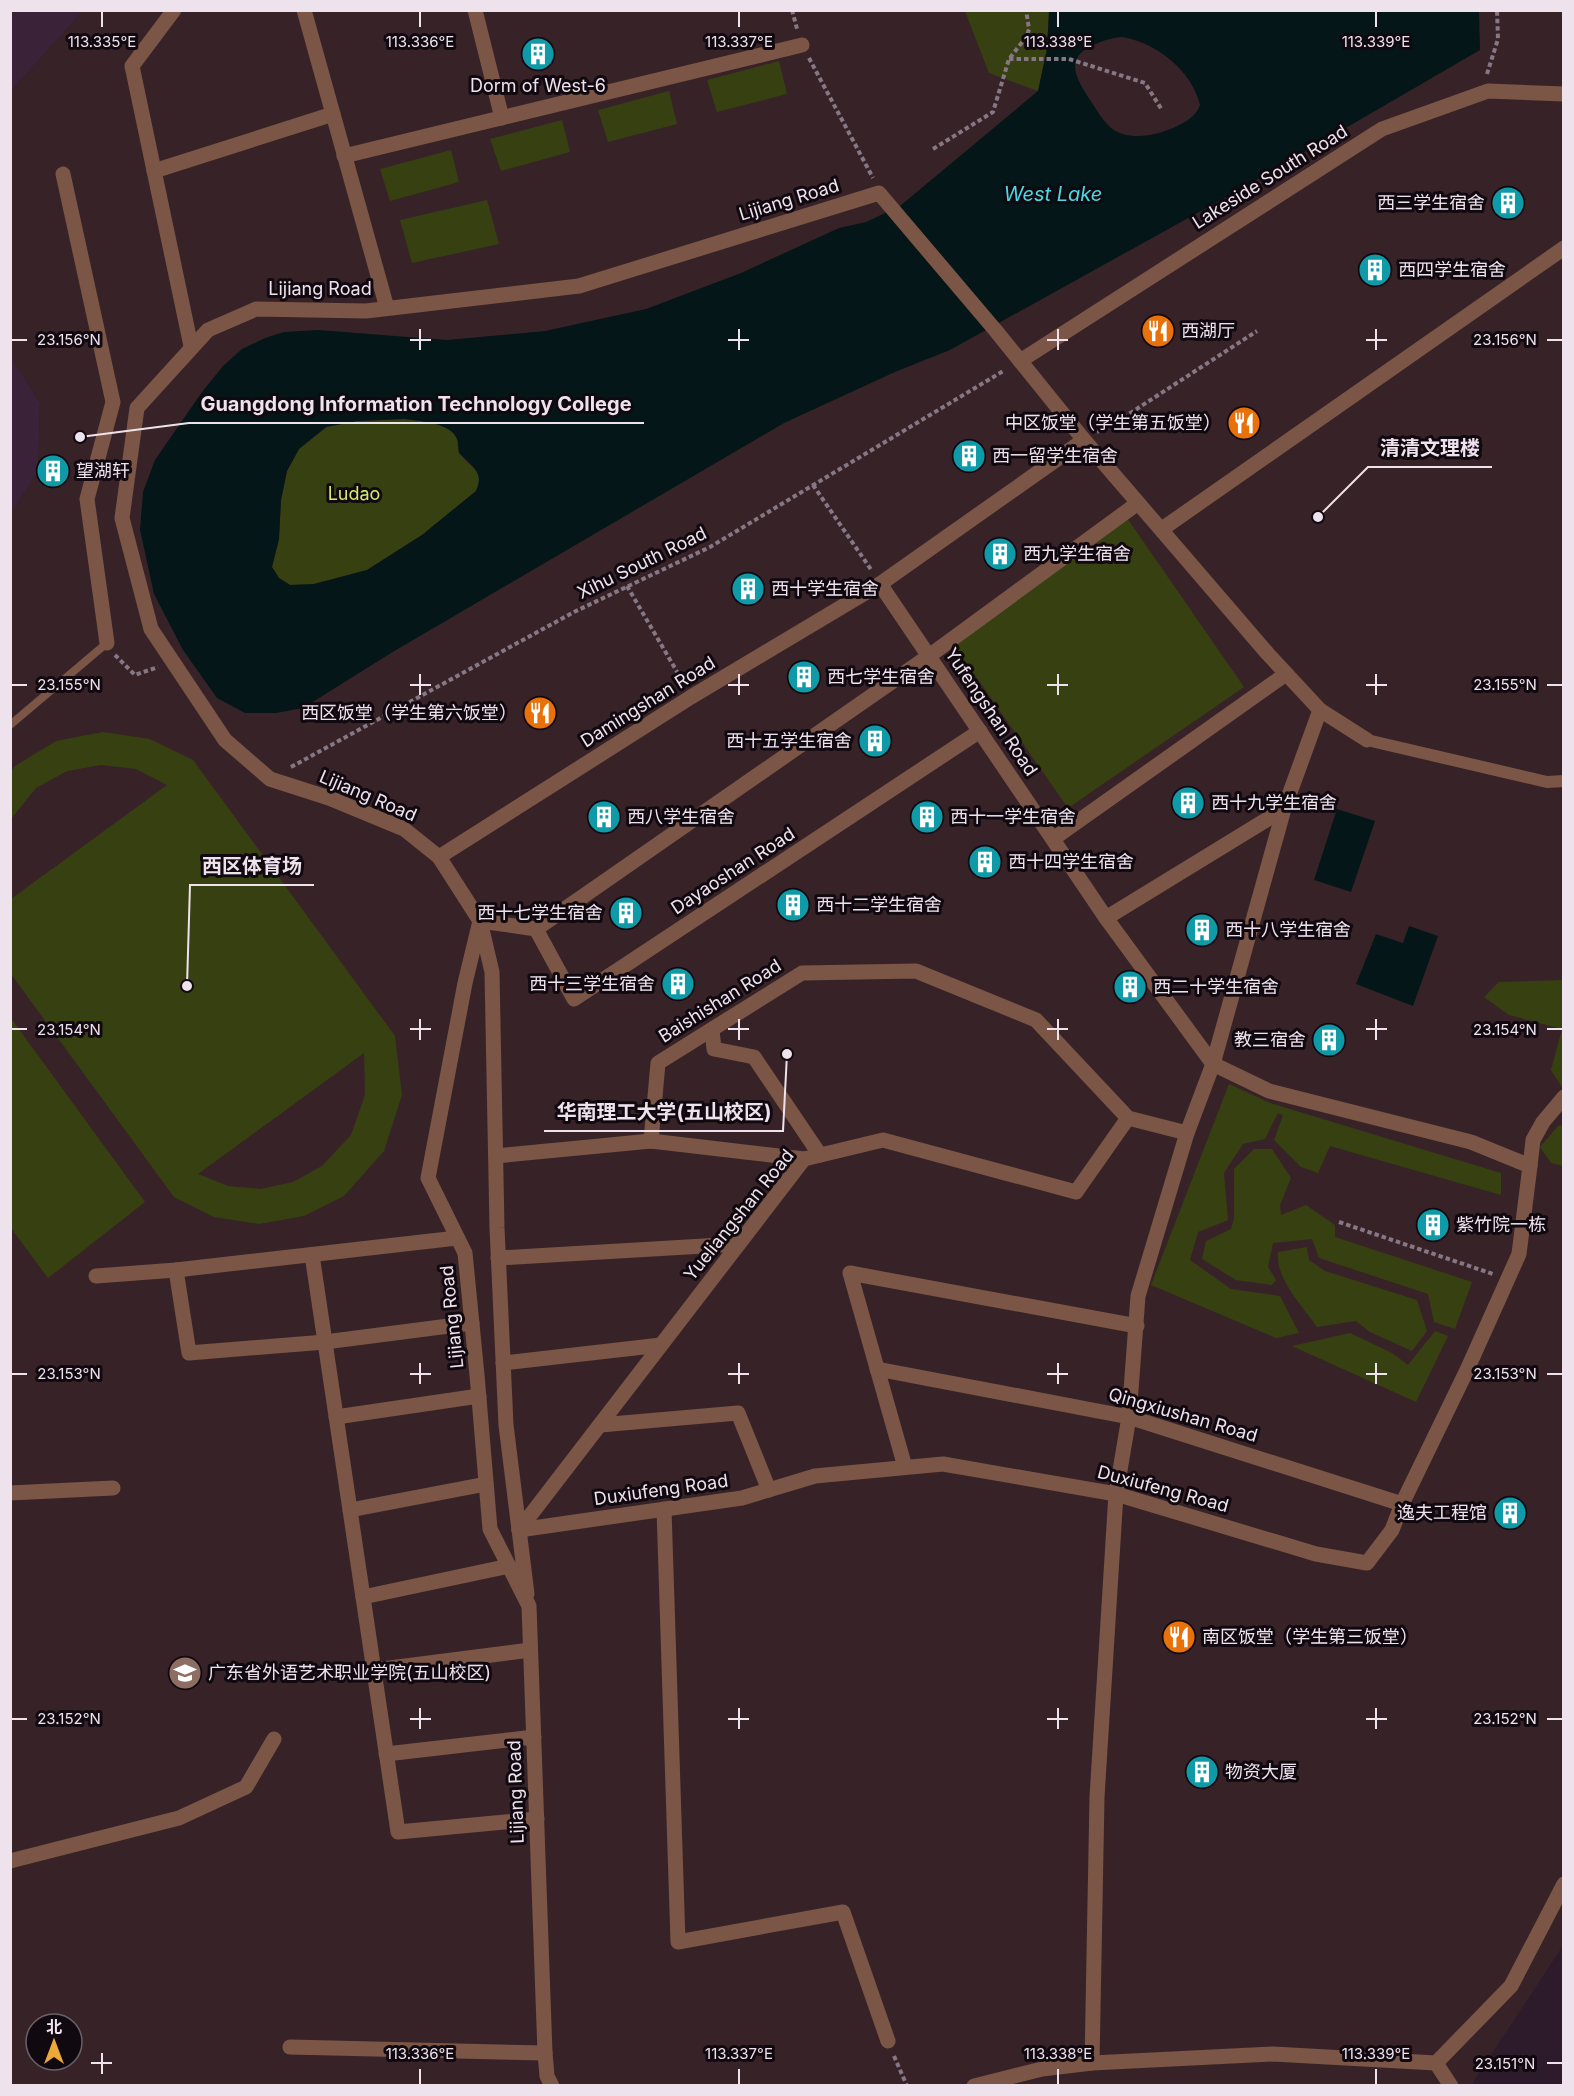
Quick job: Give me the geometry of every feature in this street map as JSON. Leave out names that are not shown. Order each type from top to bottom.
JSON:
[{"type":"street","points":[[174,10],[132,66],[191,346]]},
{"type":"street","points":[[304,10],[387,308]]},
{"type":"street","points":[[475,10],[502,118]]},
{"type":"street","points":[[344,156],[802,45]]},
{"type":"street","name":"Lakeside South Road","points":[[1020,361],[1382,129],[1488,91],[1563,94]]},
{"type":"street","points":[[154,171],[333,114]]},
{"type":"street","points":[[63,174],[113,402],[87,499],[107,643]]},
{"type":"street","points":[[879,193],[996,331],[1084,440],[1320,710],[1367,740],[1546,782],[1563,781]]},
{"type":"street","name":"Lijiang Road","points":[[550,2081],[545,2053],[529,1606],[490,1529],[465,1253],[428,1178],[465,983],[480,921],[439,857],[404,829],[329,798],[270,779],[225,740],[151,630],[122,519],[137,408],[191,346],[208,330],[256,309],[366,311],[579,286],[879,193]]},
{"type":"street","points":[[1162,529],[1563,248]]},
{"type":"street","points":[[880,584],[1084,440]]},
{"type":"street","points":[[529,1606],[506,1425],[498,1258],[492,972],[480,921],[536,929],[929,656],[1138,503]]},
{"type":"street","name":"Yufengshan Road","points":[[880,584],[1106,918],[1213,1064]]},
{"type":"street","name":"Damingshan Road","points":[[439,857],[692,697],[880,584]]},
{"type":"street","points":[[1053,839],[1287,674]]},
{"type":"street","points":[[1092,2063],[1097,1797],[1116,1494],[1129,1417],[1138,1296],[1187,1133],[1213,1064],[1284,809],[1320,710]]},
{"type":"street","name":"Dayaoshan Road","points":[[536,929],[573,999],[980,731]]},
{"type":"street","points":[[1106,918],[1284,809]]},
{"type":"street","name":"Baishishan Road","points":[[651,1141],[658,1063],[802,973],[916,971],[1036,1020],[1128,1118]]},
{"type":"street","points":[[711,1030],[714,1049],[754,1056],[812,1157]]},
{"type":"street","points":[[1213,1064],[1269,1091],[1471,1142],[1530,1166]]},
{"type":"street","name":"Duxiufeng Road","points":[[519,1530],[742,1498],[815,1476],[943,1464],[1116,1494],[1316,1554],[1367,1563],[1392,1530],[1402,1504],[1508,1279],[1518,1254],[1533,1140],[1543,1122],[1563,1097]]},
{"type":"street","points":[[1128,1118],[1187,1133]]},
{"type":"street","name":"Yueliangshan Road","points":[[519,1530],[738,1244],[812,1157],[883,1140],[1076,1192],[1128,1118]]},
{"type":"street","points":[[496,1156],[651,1141],[812,1157]]},
{"type":"street","points":[[96,1276],[176,1270],[457,1238]]},
{"type":"street","points":[[498,1258],[738,1244]]},
{"type":"street","points":[[312,1255],[398,1832],[537,1819]]},
{"type":"street","points":[[176,1270],[189,1353],[325,1342],[472,1323]]},
{"type":"street","points":[[905,1467],[850,1273],[1137,1326]]},
{"type":"street","points":[[503,1363],[662,1345]]},
{"type":"street","name":"Qingxiushan Road","points":[[877,1369],[1129,1417],[1402,1504]]},
{"type":"street","points":[[336,1417],[479,1396]]},
{"type":"street","points":[[600,1425],[738,1413],[769,1490]]},
{"type":"street","points":[[350,1510],[486,1484]]},
{"type":"street","points":[[10,1493],[113,1488]]},
{"type":"street","points":[[664,1509],[678,1942],[843,1912],[888,2041]]},
{"type":"street","points":[[363,1597],[509,1566]]},
{"type":"street","points":[[374,1670],[531,1650]]},
{"type":"street","points":[[386,1754],[534,1737]]},
{"type":"street","points":[[10,1861],[179,1818],[246,1787],[274,1739]]},
{"type":"street","points":[[974,2085],[1042,2069],[1092,2063],[1273,2054],[1436,2063],[1511,1986],[1563,1884]]},
{"type":"street","points":[[290,2048],[545,2053]]},
{"type":"street","points":[[1436,2063],[1451,2085]]},
{"type":"street","points":[[1035,2085],[1042,2069]]},
{"type":"lane","points":[[10,725],[107,643]]},
{"type":"path","points":[[792,10],[802,45],[872,172],[879,193]]},
{"type":"path","points":[[933,149],[993,112],[1009,59],[1029,29],[1026,10]]},
{"type":"path","points":[[1474,95],[1488,71],[1498,39],[1497,10]]},
{"type":"path","points":[[1009,59],[1069,59],[1145,83],[1162,110]]},
{"type":"path","points":[[1084,440],[1132,412],[1257,331]]},
{"type":"path","name":"Xihu South Road","points":[[270,779],[573,612],[710,547],[1020,361]]},
{"type":"path","points":[[813,485],[880,584]]},
{"type":"path","points":[[627,586],[692,697]]},
{"type":"path","points":[[107,643],[135,675]]},
{"type":"path","points":[[1339,1222],[1508,1279]]},
{"type":"path","points":[[888,2041],[907,2085]]},
{"type":"shaded area","points":[[10,11],[83,11],[11,91]]},
{"type":"shaded area","points":[[83,11],[1563,11],[1564,1944],[1473,2082],[1476,2085],[11,2085],[10,513],[38,472],[40,403],[11,357],[11,91]]},
{"type":"shaded area","points":[[11,357],[40,403],[38,472],[11,513]]},
{"type":"green space","points":[[965,11],[1049,11],[1047,49],[1038,91],[989,73]]},
{"type":"green space","points":[[779,61],[787,94],[717,112],[707,80]]},
{"type":"green space","points":[[669,91],[677,124],[608,142],[598,110]]},
{"type":"green space","points":[[562,120],[570,152],[501,171],[490,139]]},
{"type":"green space","points":[[451,150],[459,182],[390,201],[380,169]]},
{"type":"green space","points":[[487,200],[499,244],[412,263],[400,220]]},
{"type":"green space","name":"Ludao","points":[[405,419],[441,425],[453,433],[457,438],[458,449],[478,473],[476,491],[422,535],[367,570],[314,584],[290,585],[279,578],[272,567],[279,539],[281,500],[287,471],[299,449],[327,427],[357,421]]},
{"type":"green space","points":[[1127,518],[1244,687],[1068,808],[951,641]]},
{"type":"green space","points":[[103,732],[150,739],[193,760],[395,1036],[402,1095],[384,1151],[344,1196],[304,1216],[259,1224],[214,1217],[174,1197],[11,974],[11,899],[167,785],[136,769],[101,765],[67,771],[36,788],[11,819],[11,771],[15,766],[56,741]],"holes":[[[364,1053],[365,1095],[351,1135],[322,1166],[293,1182],[261,1189],[228,1186],[198,1174]]]},
{"type":"green space","points":[[1563,980],[1564,1085],[1562,1087],[1551,1070],[1562,1029],[1509,1015],[1484,997],[1499,982]]},
{"type":"green space","points":[[10,1017],[145,1202],[48,1278],[11,1228]]},
{"type":"green space","points":[[1229,1084],[1270,1103],[1501,1173],[1501,1195],[1330,1146],[1318,1173],[1301,1167],[1274,1140],[1283,1115],[1278,1113],[1265,1139],[1243,1144],[1224,1173],[1228,1220],[1198,1232],[1190,1260],[1231,1289],[1280,1296],[1299,1333],[1276,1338],[1151,1285]]},
{"type":"green space","points":[[1563,1125],[1563,1166],[1551,1163],[1540,1147],[1558,1126]]},
{"type":"green space","points":[[1254,1149],[1272,1149],[1291,1178],[1280,1205],[1281,1215],[1306,1205],[1335,1225],[1335,1237],[1472,1282],[1455,1329],[1434,1322],[1428,1294],[1319,1258],[1312,1239],[1273,1243],[1268,1267],[1276,1280],[1272,1285],[1236,1280],[1202,1259],[1206,1241],[1231,1229],[1234,1218],[1234,1169]]},
{"type":"green space","points":[[1307,1247],[1309,1260],[1325,1271],[1417,1300],[1427,1331],[1412,1351],[1370,1332],[1356,1321],[1317,1327],[1285,1282],[1278,1262],[1278,1252]]},
{"type":"green space","points":[[1435,1331],[1448,1336],[1416,1402],[1292,1346],[1350,1333],[1392,1353],[1408,1365]]},
{"type":"water","name":"West Lake","points":[[1049,11],[1479,11],[1480,50],[1246,186],[950,350],[895,372],[784,423],[391,653],[303,708],[276,713],[245,713],[217,698],[183,650],[154,594],[140,530],[143,492],[155,460],[202,392],[223,366],[242,349],[284,332],[318,330],[447,340],[545,331],[646,309],[741,273],[839,228],[866,222],[900,206],[1038,91],[1047,49]],"holes":[[[1122,37],[1159,51],[1181,69],[1196,92],[1200,105],[1193,116],[1173,128],[1142,136],[1118,132],[1105,121],[1082,88],[1075,65],[1082,52],[1091,46]],[[405,419],[442,426],[454,434],[458,441],[459,453],[478,474],[476,491],[422,535],[367,570],[314,584],[290,585],[279,578],[272,567],[279,539],[281,500],[287,471],[299,449],[326,427],[357,421]]]},
{"type":"water","points":[[1337,809],[1375,821],[1351,892],[1314,880]]},
{"type":"water","points":[[1409,926],[1438,936],[1413,1006],[1356,984],[1376,934],[1403,943]]},
{"type":"place","name":"Dorm of West-6","points":[[538,54]]},
{"type":"place","name":"西三学生宿舍","points":[[1508,203]]},
{"type":"place","name":"西四学生宿舍","points":[[1375,270]]},
{"type":"place","name":"西湖厅","points":[[1158,331]]},
{"type":"place","name":"中区饭堂（学生第五饭堂）","points":[[1244,423]]},
{"type":"place","name":"Guangdong Information Technology College","points":[[80,437]]},
{"type":"place","name":"西一留学生宿舍","points":[[969,456]]},
{"type":"place","name":"望湖轩","points":[[53,471]]},
{"type":"place","name":"清清文理楼","points":[[1318,517]]},
{"type":"place","name":"西九学生宿舍","points":[[1000,554]]},
{"type":"place","name":"西十学生宿舍","points":[[748,589]]},
{"type":"place","name":"西七学生宿舍","points":[[804,677]]},
{"type":"place","name":"西区饭堂（学生第六饭堂）","points":[[540,713]]},
{"type":"place","name":"西十五学生宿舍","points":[[875,741]]},
{"type":"place","name":"西十九学生宿舍","points":[[1188,803]]},
{"type":"place","name":"西八学生宿舍","points":[[604,817]]},
{"type":"place","name":"西十一学生宿舍","points":[[927,817]]},
{"type":"place","name":"西十四学生宿舍","points":[[985,862]]},
{"type":"place","name":"西十二学生宿舍","points":[[793,905]]},
{"type":"place","name":"西十七学生宿舍","points":[[626,913]]},
{"type":"place","name":"西十八学生宿舍","points":[[1202,930]]},
{"type":"place","name":"西十三学生宿舍","points":[[678,984]]},
{"type":"place","name":"西区体育场","points":[[187,986]]},
{"type":"place","name":"西二十学生宿舍","points":[[1130,987]]},
{"type":"place","name":"教三宿舍","points":[[1329,1040]]},
{"type":"place","name":"华南理工大学(五山校区)","points":[[787,1054]]},
{"type":"place","name":"紫竹院一栋","points":[[1433,1225]]},
{"type":"place","name":"逸夫工程馆","points":[[1510,1513]]},
{"type":"place","name":"南区饭堂（学生第三饭堂）","points":[[1179,1637]]},
{"type":"place","name":"广东省外语艺术职业学院(五山校区)","points":[[185,1673]]},
{"type":"place","name":"物资大厦","points":[[1202,1772]]}]
